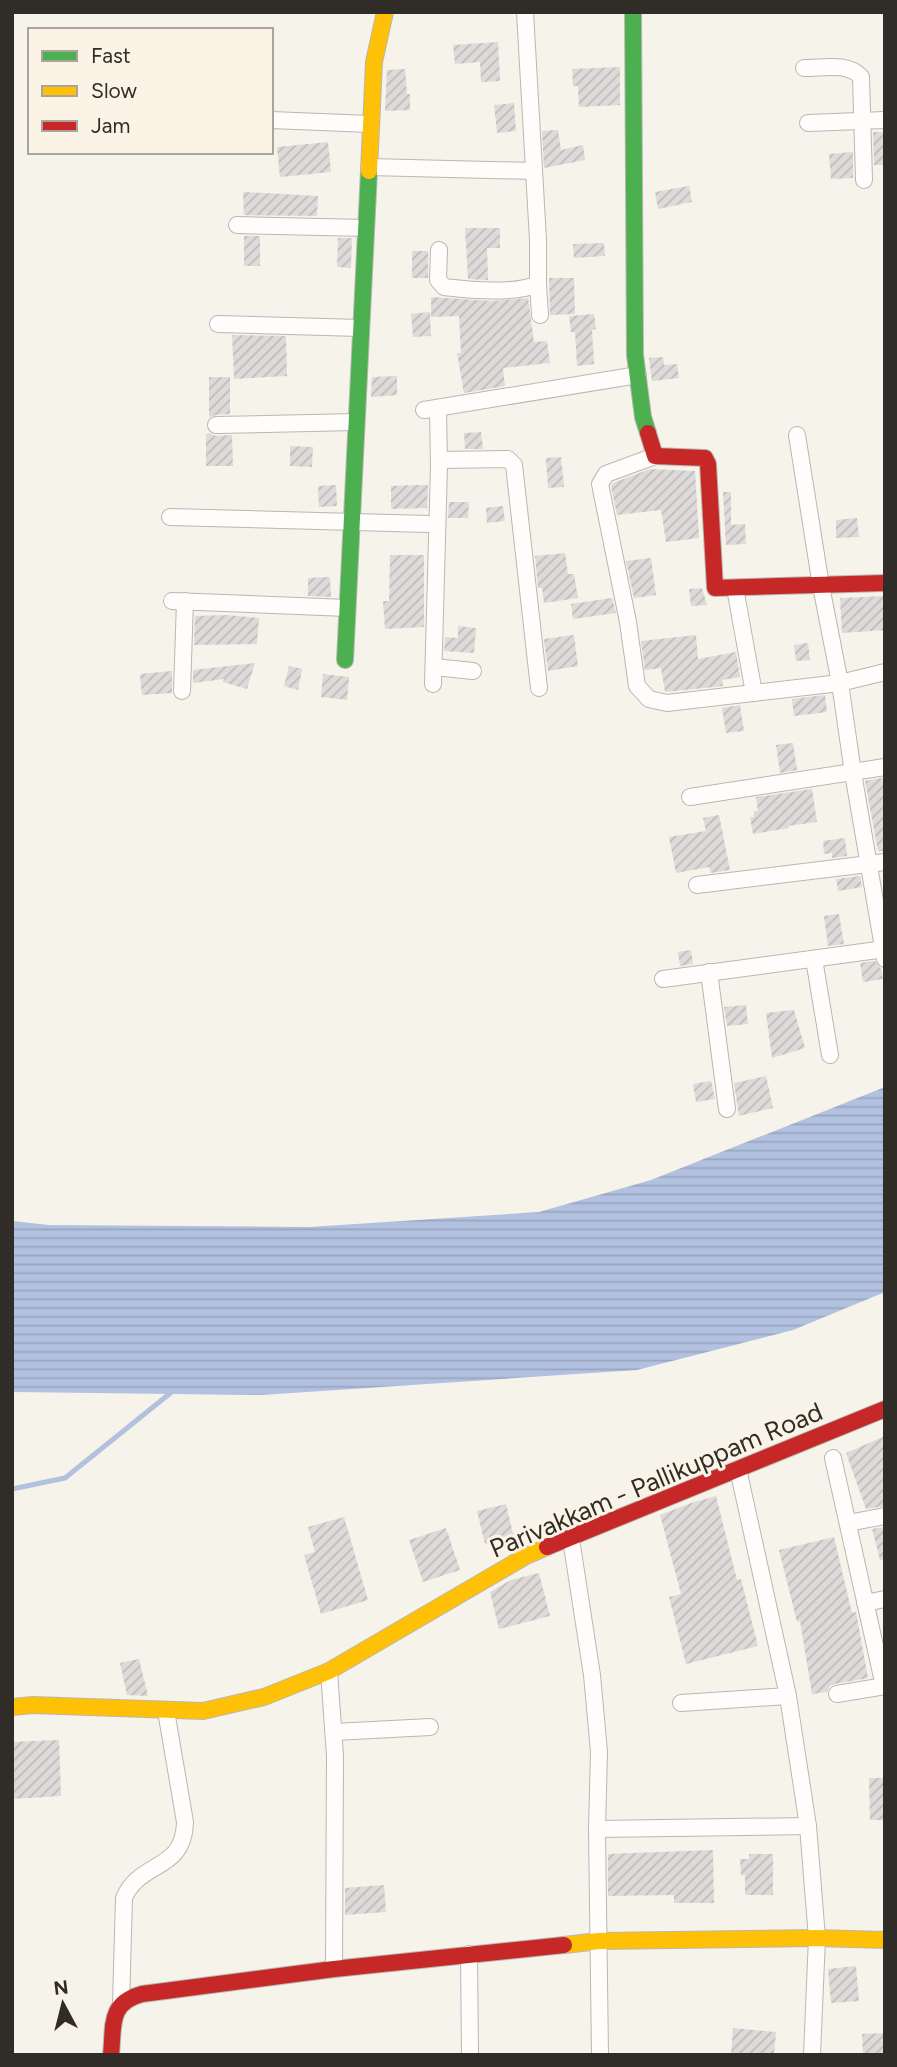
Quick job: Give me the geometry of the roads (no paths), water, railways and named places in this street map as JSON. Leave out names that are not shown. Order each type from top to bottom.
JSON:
[{"type":"street","points":[[345,660],[370,124],[374,62],[385,12]]},
{"type":"street","points":[[525,12],[540,315]]},
{"type":"street","points":[[634,12],[635,355],[643,417],[655,456]]},
{"type":"street","points":[[804,68],[848,67],[861,77],[864,180]]},
{"type":"street","points":[[273,120],[370,124]]},
{"type":"street","points":[[808,122],[885,120]]},
{"type":"street","points":[[369,167],[534,171]]},
{"type":"street","points":[[237,225],[366,228]]},
{"type":"street","points":[[439,250],[438,280],[444,287],[505,289],[526,288],[538,284]]},
{"type":"street","points":[[218,324],[360,328]]},
{"type":"street","points":[[473,671],[433,676],[439,460],[431,409],[638,375]]},
{"type":"street","points":[[216,425],[356,422]]},
{"type":"street","points":[[663,979],[814,958],[884,952],[877,863],[853,773],[797,435]]},
{"type":"street","points":[[885,583],[715,588],[708,464],[705,458],[655,456],[606,474],[600,484],[628,622],[637,686],[649,699],[667,703],[840,682],[885,673]]},
{"type":"street","points":[[439,460],[508,459],[514,465],[539,688]]},
{"type":"street","points":[[170,517],[428,524]]},
{"type":"street","points":[[735,588],[754,693]]},
{"type":"street","points":[[182,691],[179,601],[347,608]]},
{"type":"street","points":[[690,797],[885,767]]},
{"type":"street","points":[[696,886],[877,863]]},
{"type":"street","points":[[814,958],[830,1055]]},
{"type":"street","points":[[709,972],[727,1109]]},
{"type":"street","name":"Parivakkam - Pallikuppam Road","points":[[12,1707],[33,1705],[203,1710],[264,1697],[329,1671],[526,1556],[885,1409]]},
{"type":"street","points":[[833,1458],[884,1686],[837,1694]]},
{"type":"street","points":[[738,1469],[788,1696],[808,1826],[817,1938],[812,2055]]},
{"type":"street","points":[[848,1523],[885,1516]]},
{"type":"street","points":[[571,1539],[592,1675],[599,1752],[597,1829],[600,2055]]},
{"type":"street","points":[[865,1603],[885,1599]]},
{"type":"street","points":[[329,1671],[334,1732],[337,1840],[334,1969]]},
{"type":"street","points":[[681,1703],[788,1696]]},
{"type":"street","points":[[111,2055],[115,2020],[121,2004],[124,1898],[129,1886],[180,1849],[184,1837],[185,1822],[166,1711]]},
{"type":"street","points":[[334,1732],[430,1727]]},
{"type":"street","points":[[597,1829],[808,1826]]},
{"type":"street","points":[[121,2004],[130,1997],[142,1994],[334,1969],[599,1941],[817,1938],[885,1940]]},
{"type":"street","points":[[469,1954],[470,2055]]},
{"type":"water","points":[[885,1087],[885,1292],[793,1330],[637,1370],[262,1395],[12,1392],[12,1221],[49,1225],[309,1227],[539,1212],[651,1180]]},
{"type":"waterway","points":[[12,1489],[65,1478],[173,1391]]}]
